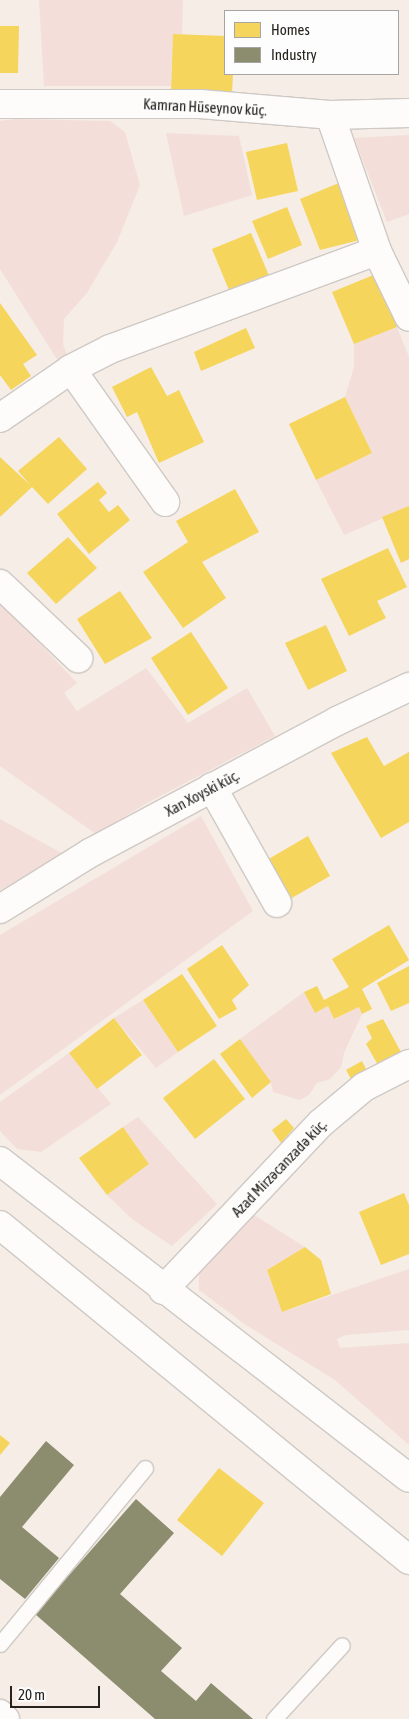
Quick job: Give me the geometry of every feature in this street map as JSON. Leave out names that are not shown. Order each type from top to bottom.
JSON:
[{"type":"main road","name":"Kamran Hüseynov küç.","points":[[0,104],[200,104],[330,115],[409,113]]},
{"type":"main road","points":[[330,115],[377,251],[409,317]]},
{"type":"main road","points":[[0,418],[71,370],[110,349],[377,251]]},
{"type":"main road","points":[[71,370],[165,502]]},
{"type":"main road","points":[[0,584],[78,658]]},
{"type":"main road","name":"Xan Xoyski küç.","points":[[0,910],[90,853],[337,721],[409,687]]},
{"type":"main road","points":[[212,787],[276,903]]},
{"type":"main road","name":"Azad Mirzəcanzadə küç.","points":[[163,1290],[321,1123],[364,1087],[409,1064]]},
{"type":"main road","points":[[0,1161],[163,1290],[409,1478]]},
{"type":"main road","points":[[0,1225],[409,1560]]},
{"type":"main road","points":[[0,1714],[5,1719]]},
{"type":"lane","points":[[0,1644],[145,1468]]},
{"type":"lane","points":[[274,1719],[342,1645]]},
{"type":"shaded area","points":[[39,0],[183,0],[182,34],[173,34],[171,86],[44,86]]},
{"type":"shaded area","points":[[16,119],[110,121],[125,132],[140,185],[117,242],[87,293],[64,319],[63,344],[68,358],[60,364],[0,269],[0,121]]},
{"type":"shaded area","points":[[166,133],[239,136],[252,195],[184,216]]},
{"type":"shaded area","points":[[409,135],[409,214],[387,222],[354,138]]},
{"type":"shaded area","points":[[397,327],[409,357],[409,507],[344,535],[316,480],[372,453],[345,397],[354,367],[354,344]]},
{"type":"shaded area","points":[[0,601],[77,683],[64,693],[77,711],[146,668],[188,723],[247,688],[275,736],[147,803],[96,834],[0,766]]},
{"type":"shaded area","points":[[201,816],[253,911],[0,1095],[0,935]]},
{"type":"shaded area","points":[[0,819],[65,855],[0,890]]},
{"type":"shaded area","points":[[304,992],[315,1013],[328,1006],[335,1019],[359,1007],[362,1014],[344,1053],[341,1067],[330,1079],[317,1083],[309,1095],[300,1100],[273,1092],[271,1082],[240,1039]]},
{"type":"shaded area","points":[[143,1000],[178,1052],[156,1068],[114,1018]]},
{"type":"shaded area","points":[[69,1053],[111,1104],[41,1152],[17,1149],[0,1131],[0,1102]]},
{"type":"shaded area","points":[[138,1117],[217,1204],[172,1246],[132,1219],[107,1195],[149,1164],[123,1127]]},
{"type":"shaded area","points":[[251,1213],[305,1247],[267,1270],[282,1312],[409,1269],[409,1330],[346,1335],[337,1339],[340,1348],[409,1343],[409,1445],[335,1380],[246,1325],[199,1290],[199,1271]]},
{"type":"building: Homes","points":[[0,26],[19,26],[18,73],[0,73]]},
{"type":"building: Homes","points":[[173,34],[224,36],[224,75],[233,75],[232,93],[171,91]]},
{"type":"building: Homes","points":[[287,143],[298,191],[257,200],[246,152]]},
{"type":"building: Homes","points":[[339,183],[364,239],[320,250],[300,199]]},
{"type":"building: Homes","points":[[287,207],[302,245],[268,259],[252,221]]},
{"type":"building: Homes","points":[[251,233],[270,278],[231,295],[212,249]]},
{"type":"building: Homes","points":[[376,274],[397,327],[354,344],[332,292]]},
{"type":"building: Homes","points":[[0,303],[37,355],[23,364],[31,376],[11,390],[0,375]]},
{"type":"building: Homes","points":[[246,328],[255,348],[201,371],[194,352]]},
{"type":"building: Homes","points":[[151,367],[167,396],[179,390],[204,442],[159,463],[137,412],[127,417],[112,387]]},
{"type":"building: Homes","points":[[345,397],[372,453],[316,480],[289,424]]},
{"type":"building: Homes","points":[[59,437],[87,469],[48,504],[32,487],[0,517],[0,457],[30,485],[18,471]]},
{"type":"building: Homes","points":[[98,482],[107,493],[99,500],[109,512],[118,505],[130,520],[89,554],[57,514]]},
{"type":"building: Homes","points":[[235,489],[259,532],[202,562],[226,598],[183,628],[143,572],[188,542],[176,521]]},
{"type":"building: Homes","points":[[409,506],[409,559],[401,563],[382,517]]},
{"type":"building: Homes","points":[[68,537],[97,568],[56,604],[27,573]]},
{"type":"building: Homes","points":[[388,548],[407,587],[377,601],[386,618],[349,636],[321,579]]},
{"type":"building: Homes","points":[[120,591],[152,638],[105,664],[77,619]]},
{"type":"building: Homes","points":[[326,625],[347,671],[308,690],[285,643]]},
{"type":"building: Homes","points":[[191,632],[228,688],[188,715],[151,658]]},
{"type":"building: Homes","points":[[367,737],[384,766],[409,752],[409,822],[381,838],[331,753]]},
{"type":"building: Homes","points":[[308,836],[330,876],[290,899],[267,860]]},
{"type":"building: Homes","points":[[389,925],[409,960],[362,989],[372,1009],[362,1014],[359,1007],[334,1019],[328,1006],[315,1013],[304,992],[317,986],[324,1000],[349,987],[332,959]]},
{"type":"building: Homes","points":[[222,945],[249,985],[232,1000],[237,1009],[219,1019],[187,969]]},
{"type":"building: Homes","points":[[409,966],[409,1003],[391,1011],[377,983]]},
{"type":"building: Homes","points":[[182,974],[217,1026],[178,1052],[143,1000]]},
{"type":"building: Homes","points":[[114,1018],[142,1055],[97,1089],[69,1053]]},
{"type":"building: Homes","points":[[383,1019],[401,1052],[378,1065],[366,1044],[372,1038],[366,1026]]},
{"type":"building: Homes","points":[[240,1039],[271,1082],[252,1098],[220,1054]]},
{"type":"building: Homes","points":[[214,1059],[245,1099],[195,1139],[163,1098]]},
{"type":"building: Homes","points":[[362,1061],[367,1071],[352,1081],[346,1070]]},
{"type":"building: Homes","points":[[286,1119],[294,1128],[281,1143],[272,1130]]},
{"type":"building: Homes","points":[[123,1127],[149,1164],[107,1195],[79,1158]]},
{"type":"building: Homes","points":[[404,1193],[409,1205],[409,1254],[381,1265],[359,1212]]},
{"type":"building: Homes","points":[[305,1247],[321,1260],[331,1294],[282,1312],[267,1270]]},
{"type":"building: Homes","points":[[0,1435],[10,1443],[0,1455]]},
{"type":"building: Homes","points":[[219,1468],[264,1503],[222,1556],[177,1520]]},
{"type":"building: Industry","points":[[46,1441],[74,1465],[22,1527],[59,1558],[25,1599],[0,1579],[0,1497]]},
{"type":"building: Industry","points":[[136,1499],[174,1533],[120,1594],[182,1648],[161,1671],[196,1701],[211,1683],[253,1719],[155,1719],[35,1614]]}]
